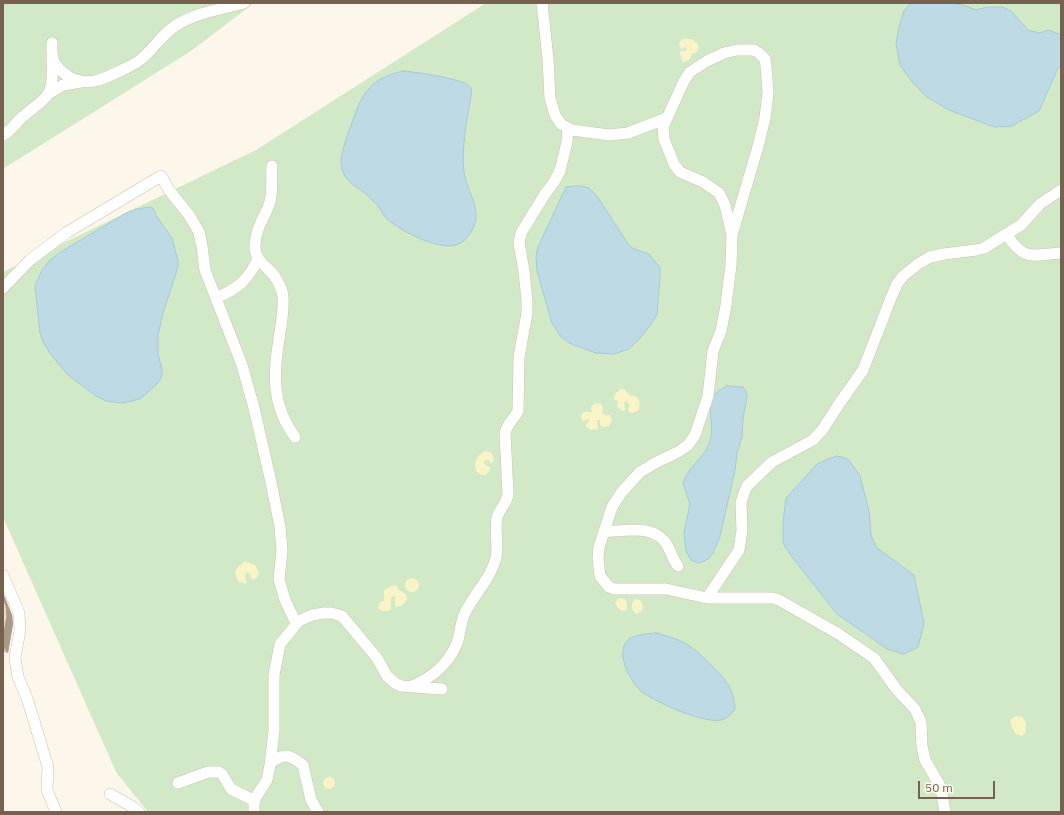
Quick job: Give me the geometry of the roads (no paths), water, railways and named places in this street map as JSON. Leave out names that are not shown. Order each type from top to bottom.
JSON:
[{"type":"street","points":[[48,94],[63,85],[100,80],[140,61],[166,32],[182,22],[202,14],[244,3]]},
{"type":"street","points":[[542,3],[548,59],[550,98],[552,108],[561,124],[572,130],[609,135],[628,133],[667,118]]},
{"type":"street","points":[[3,135],[13,129],[22,118],[48,94],[52,86],[52,43]]},
{"type":"street","points":[[732,235],[725,205],[718,193],[703,182],[680,172],[674,164],[664,139],[663,127],[684,81],[690,72],[696,67],[724,53],[738,50],[754,50],[764,59],[768,93],[765,118],[732,235],[731,265],[726,305],[721,331],[713,351],[708,396],[695,435],[688,445],[640,472],[621,493],[612,507],[599,548],[600,576],[609,587],[614,589],[666,589],[707,598],[773,598],[780,600],[838,633],[874,658],[897,690],[915,709],[919,716],[925,760],[939,784],[945,812]]},
{"type":"street","points":[[52,58],[54,64],[67,75],[82,82]]},
{"type":"street","points":[[412,686],[430,676],[445,663],[457,643],[462,618],[492,568],[496,556],[497,518],[500,510],[507,501],[508,494],[505,433],[506,428],[514,419],[518,411],[519,357],[527,313],[525,278],[519,243],[521,233],[560,171],[568,128]]},
{"type":"street","points":[[272,166],[270,201],[256,238],[255,249],[258,258],[277,281],[282,294],[283,314],[275,379],[276,391],[281,414],[287,427],[295,437]]},
{"type":"street","points":[[3,288],[30,260],[66,233],[161,176],[169,190],[189,214],[199,232],[205,270],[242,365],[254,408],[280,527],[282,551],[279,579],[285,600],[296,623]]},
{"type":"street","points":[[707,598],[739,550],[742,530],[741,503],[742,496],[747,486],[772,462],[813,440],[823,429],[863,370],[891,298],[897,284],[903,276],[918,264],[930,258],[944,254],[984,248],[1021,225],[1040,204],[1061,190]]},
{"type":"street","points":[[1006,234],[1015,247],[1025,254],[1037,256],[1061,252]]},
{"type":"street","points":[[216,298],[228,293],[245,280],[249,276],[258,258]]},
{"type":"street","points":[[604,532],[638,530],[654,534],[665,542],[674,562],[678,566]]},
{"type":"street","points":[[3,574],[20,613],[20,630],[15,658],[16,667],[48,767],[47,790],[56,812]]},
{"type":"street","points":[[178,783],[208,772],[219,772],[224,777],[231,789],[255,806],[259,792],[267,780],[271,762],[274,731],[274,676],[280,644],[298,621],[312,615],[331,613],[342,616],[377,658],[387,676],[395,683],[401,686],[442,689]]},
{"type":"street","points":[[271,762],[281,756],[291,756],[303,765],[311,800],[318,812]]},
{"type":"street","points":[[110,794],[134,810]]},
{"type":"water","points":[[911,3],[952,3],[976,10],[987,7],[1002,7],[1011,11],[1028,30],[1039,33],[1049,30],[1061,35],[1061,66],[1058,68],[1039,111],[1012,126],[994,127],[949,110],[927,97],[913,83],[900,65],[896,44],[904,11]]},
{"type":"water","points":[[404,71],[429,74],[451,79],[471,88],[463,161],[466,180],[476,211],[476,219],[474,227],[469,235],[457,244],[447,246],[438,245],[419,238],[392,223],[367,195],[349,181],[342,169],[341,160],[344,145],[357,109],[366,92],[381,79]]},
{"type":"water","points":[[581,186],[589,188],[597,196],[632,248],[649,254],[660,268],[657,314],[654,320],[642,336],[629,349],[614,354],[596,353],[569,343],[561,337],[552,323],[537,271],[536,256],[538,247],[566,187]]},
{"type":"water","points":[[149,207],[153,208],[157,217],[172,238],[178,261],[178,267],[163,313],[158,335],[158,354],[162,369],[162,376],[157,384],[140,399],[123,403],[106,401],[96,396],[68,375],[52,356],[43,342],[40,333],[35,286],[42,270],[49,261],[59,253],[126,213]]},
{"type":"water","points":[[727,386],[743,387],[746,391],[747,397],[743,418],[742,437],[737,453],[735,470],[720,536],[713,553],[708,559],[699,563],[691,560],[686,551],[684,533],[690,504],[683,483],[685,477],[708,447],[712,433],[710,410],[713,397],[718,391]]},
{"type":"water","points":[[837,456],[848,459],[860,476],[869,511],[871,535],[877,548],[914,575],[924,623],[918,647],[904,654],[887,649],[837,614],[792,557],[783,543],[783,522],[786,498],[817,464]]},
{"type":"water","points":[[656,633],[674,638],[691,647],[720,674],[733,695],[735,709],[729,716],[721,720],[703,719],[657,701],[637,687],[626,668],[623,653],[624,647],[627,641],[633,637]]}]
